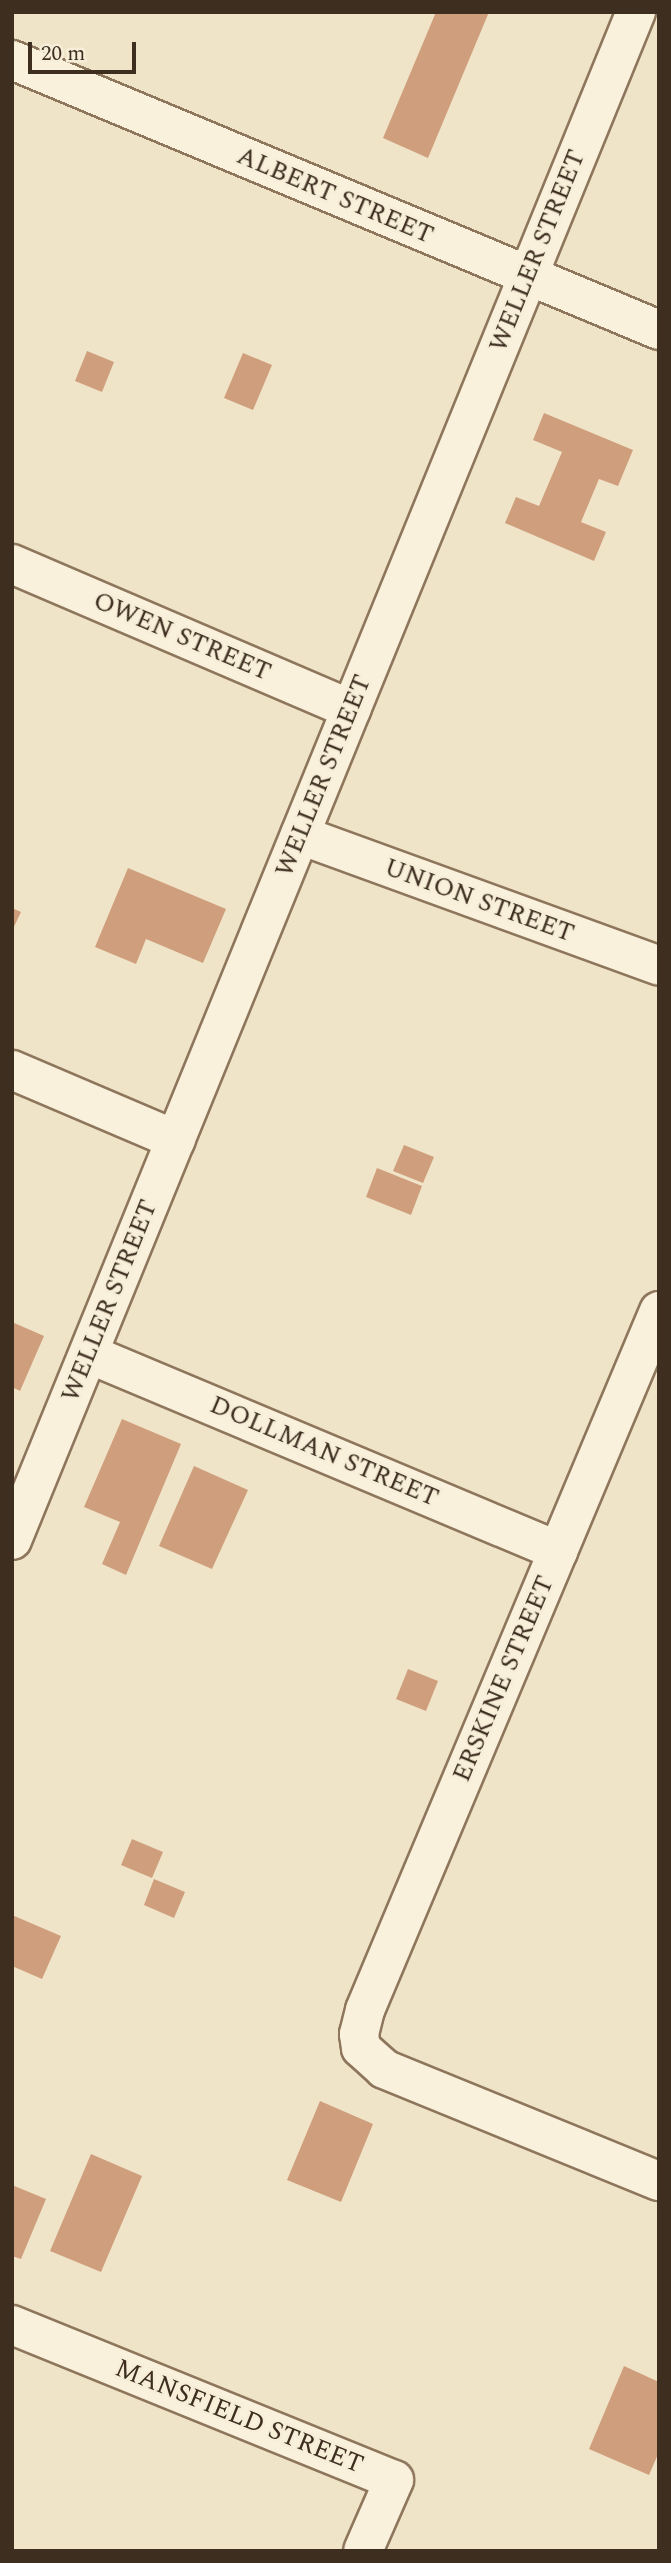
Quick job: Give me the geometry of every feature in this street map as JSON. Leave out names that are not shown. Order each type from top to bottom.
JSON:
[{"type":"street","name":"WELLER STREET","points":[[12,1540],[636,12]]},
{"type":"street","name":"ALBERT STREET","points":[[12,60],[659,330]]},
{"type":"street","name":"OWEN STREET","points":[[12,564],[351,709]]},
{"type":"street","name":"UNION STREET","points":[[300,835],[659,966]]},
{"type":"street","points":[[12,1070],[176,1140]]},
{"type":"street","name":"ERSKINE STREET","points":[[659,1311],[365,2010],[361,2048],[384,2069],[659,2180]]},
{"type":"street","name":"DOLLMAN STREET","points":[[89,1353],[558,1551]]},
{"type":"street","name":"MANSFIELD STREET","points":[[12,2325],[394,2480],[363,2551]]},
{"type":"building","points":[[436,12],[489,12],[428,158],[383,138]]},
{"type":"building","points":[[87,351],[114,362],[102,392],[75,381]]},
{"type":"building","points":[[243,353],[272,365],[253,410],[224,398]]},
{"type":"building","points":[[544,413],[633,450],[618,486],[599,479],[581,522],[606,532],[594,561],[505,523],[516,497],[539,506],[562,452],[533,440]]},
{"type":"building","points":[[128,868],[226,909],[203,963],[146,939],[136,964],[95,947]]},
{"type":"building","points":[[12,908],[21,912],[12,931]]},
{"type":"building","points":[[404,1145],[434,1157],[423,1183],[393,1171]]},
{"type":"building","points":[[377,1168],[422,1186],[411,1215],[366,1197]]},
{"type":"building","points":[[12,1322],[44,1336],[20,1391],[12,1387]]},
{"type":"building","points":[[122,1419],[181,1444],[126,1575],[102,1564],[120,1522],[84,1507]]},
{"type":"building","points":[[194,1466],[248,1490],[212,1569],[159,1546]]},
{"type":"building","points":[[408,1669],[438,1681],[426,1711],[396,1699]]},
{"type":"building","points":[[132,1839],[163,1852],[152,1878],[121,1865]]},
{"type":"building","points":[[154,1879],[185,1892],[174,1918],[144,1905]]},
{"type":"building","points":[[12,1915],[61,1936],[42,1979],[12,1966]]},
{"type":"building","points":[[320,2101],[373,2124],[341,2202],[287,2180]]},
{"type":"building","points":[[91,2154],[142,2176],[101,2272],[50,2251]]},
{"type":"building","points":[[12,2185],[46,2199],[21,2259],[12,2256]]},
{"type":"building","points":[[624,2366],[659,2382],[659,2452],[649,2475],[589,2449]]}]
